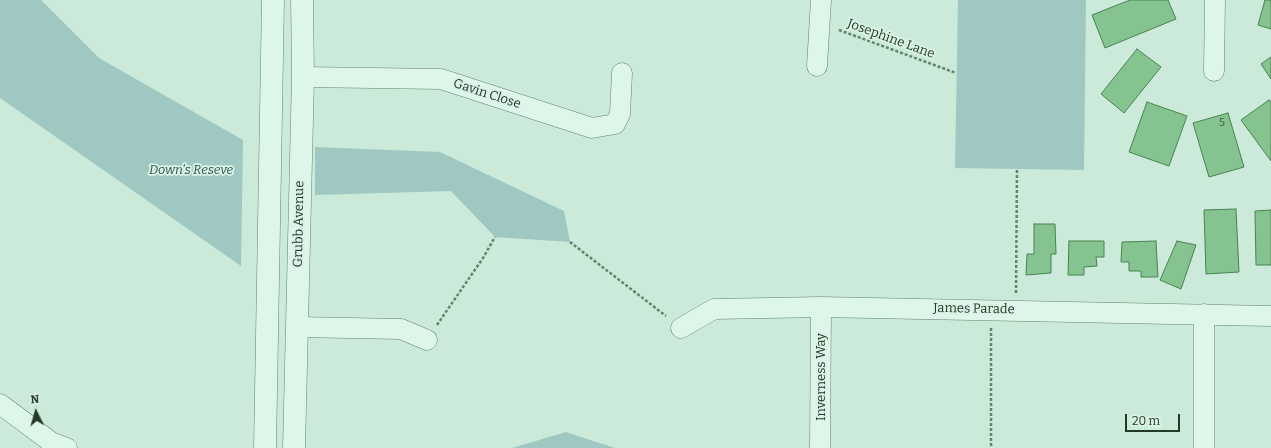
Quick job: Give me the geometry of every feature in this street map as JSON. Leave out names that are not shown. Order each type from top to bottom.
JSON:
[{"type":"street","points":[[265,448],[273,0]]},
{"type":"street","name":"Grubb Avenue","points":[[294,448],[303,77],[302,0]]},
{"type":"street","points":[[817,66],[821,0]]},
{"type":"street","points":[[1214,71],[1215,0]]},
{"type":"street","name":"Gavin Close","points":[[303,77],[441,79],[592,128],[615,124],[620,114],[622,72]]},
{"type":"street","name":"James Parade","points":[[681,328],[714,309],[821,307],[1271,316]]},
{"type":"street","name":"Inverness Way","points":[[820,448],[821,307]]},
{"type":"street","points":[[1204,314],[1204,448]]},
{"type":"street","points":[[297,327],[401,329],[427,340]]},
{"type":"street","points":[[0,404],[56,446]]},
{"type":"path","name":"Josephine Lane","points":[[819,23],[956,73]]},
{"type":"path","points":[[1016,310],[1017,169]]},
{"type":"path","points":[[427,340],[483,258],[495,236]]},
{"type":"path","points":[[570,242],[681,328]]},
{"type":"path","points":[[990,310],[991,448]]},
{"type":"green space","name":"Down's Reseve","points":[[0,0],[41,0],[99,58],[243,140],[241,266],[0,98]]},
{"type":"green space","points":[[958,0],[1086,0],[1084,170],[955,168]]},
{"type":"green space","points":[[315,147],[440,152],[564,211],[570,242],[495,237],[451,191],[315,195]]},
{"type":"green space","points":[[566,432],[615,448],[512,448]]},
{"type":"building","points":[[1130,0],[1168,0],[1176,19],[1105,48],[1092,15]]},
{"type":"building","points":[[1265,0],[1271,0],[1271,29],[1258,25]]},
{"type":"building","points":[[1137,49],[1161,67],[1124,113],[1101,94]]},
{"type":"building","points":[[1271,57],[1271,79],[1261,64]]},
{"type":"building","points":[[1269,100],[1271,102],[1271,161],[1241,120]]},
{"type":"building","points":[[1147,102],[1187,116],[1169,166],[1129,152]]},
{"type":"building","points":[[1228,113],[1244,167],[1209,177],[1193,123]]},
{"type":"building","points":[[1236,209],[1239,272],[1206,274],[1204,210]]},
{"type":"building","points":[[1271,210],[1271,265],[1256,265],[1255,211]]},
{"type":"building","points":[[1034,224],[1055,224],[1056,254],[1051,254],[1051,273],[1026,275],[1027,254],[1034,254]]},
{"type":"building","points":[[1069,241],[1104,241],[1104,257],[1096,257],[1097,266],[1084,267],[1084,275],[1068,275]]},
{"type":"building","points":[[1156,241],[1158,277],[1141,277],[1141,271],[1129,271],[1129,262],[1121,262],[1122,242]]},
{"type":"building","points":[[1177,241],[1196,245],[1181,289],[1160,280]]}]
